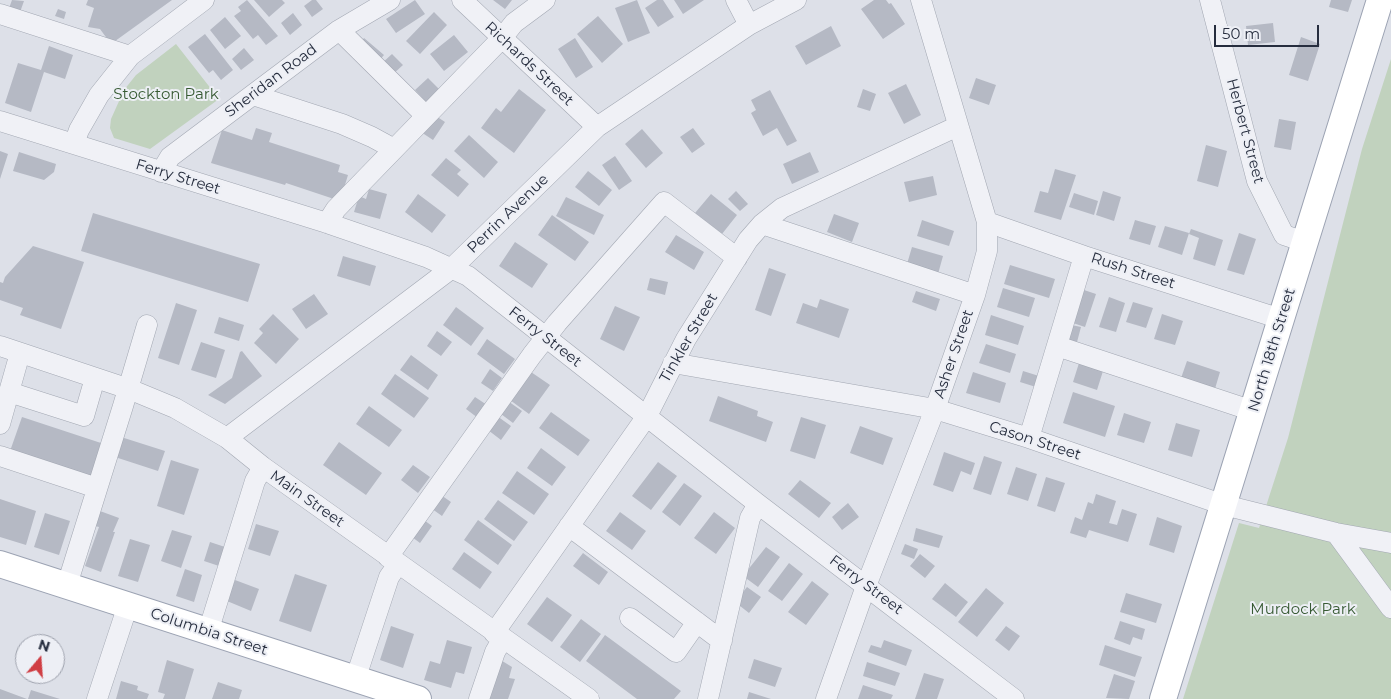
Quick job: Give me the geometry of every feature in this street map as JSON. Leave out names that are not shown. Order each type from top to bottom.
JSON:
[{"type":"main road","name":"North 18th Street","points":[[1163,699],[1380,0]]},
{"type":"main road","name":"Columbia Street","points":[[0,564],[416,699]]},
{"type":"street","points":[[74,144],[79,130],[99,95],[130,56],[204,0]]},
{"type":"street","name":"Sheridan Road","points":[[161,172],[170,157],[339,30],[390,0]]},
{"type":"street","name":"Richards Street","points":[[462,0],[597,127]]},
{"type":"street","points":[[327,223],[336,209],[502,38],[514,23],[546,0]]},
{"type":"street","points":[[736,0],[750,25]]},
{"type":"street","name":"Perrin Avenue","points":[[226,438],[452,268],[597,127],[750,25],[796,0]]},
{"type":"street","name":"Asher Street","points":[[826,699],[866,586],[935,409],[975,295],[987,251],[986,222],[921,0]]},
{"type":"street","name":"Herbert Street","points":[[1214,1],[1256,181],[1284,236],[1305,242]]},
{"type":"street","points":[[0,14],[130,56]]},
{"type":"street","points":[[339,30],[426,116]]},
{"type":"street","points":[[253,95],[342,124],[372,137],[394,150]]},
{"type":"street","name":"Ferry Street","points":[[0,121],[327,223],[426,257],[468,276],[758,504],[1014,699]]},
{"type":"street","name":"Tinkler Street","points":[[479,699],[495,652],[498,636],[570,526],[647,416],[686,339],[748,240],[762,224],[782,208],[958,126]]},
{"type":"street","points":[[356,680],[393,560],[545,337],[664,202],[737,258]]},
{"type":"street","name":"Rush Street","points":[[986,222],[1084,256],[1281,319]]},
{"type":"street","points":[[762,224],[975,295]]},
{"type":"street","points":[[1029,438],[1084,256]]},
{"type":"street","points":[[67,585],[147,325]]},
{"type":"street","name":"Main Street","points":[[0,346],[128,389],[175,408],[226,438],[263,468],[589,699]]},
{"type":"street","points":[[1057,346],[1253,411]]},
{"type":"street","points":[[0,424],[20,353]]},
{"type":"street","name":"Cason Street","points":[[673,363],[935,409],[1029,438],[1224,505],[1336,533],[1391,543]]},
{"type":"street","points":[[9,392],[84,416],[95,378]]},
{"type":"street","points":[[0,456],[97,488]]},
{"type":"street","points":[[208,632],[255,481],[263,468]]},
{"type":"street","points":[[708,699],[750,518],[758,504]]},
{"type":"street","points":[[570,526],[722,641]]},
{"type":"street","points":[[1336,533],[1390,601]]},
{"type":"street","points":[[97,699],[128,606]]},
{"type":"street","points":[[630,618],[676,652],[697,622]]},
{"type":"green space","name":"Stockton Park","points":[[176,44],[219,99],[150,149],[114,138],[110,128],[111,119],[124,90],[136,75]]},
{"type":"green space","name":"Murdock Park","points":[[1391,59],[1391,699],[1183,699],[1239,523],[1259,528],[1288,438],[1362,149]]},
{"type":"building","points":[[12,0],[24,1],[19,15],[8,11]]},
{"type":"building","points":[[88,0],[172,0],[111,44],[100,29],[88,27],[94,8],[86,5]]},
{"type":"building","points":[[247,0],[278,36],[266,45],[258,35],[253,39],[234,16],[241,11],[238,7]]},
{"type":"building","points":[[254,0],[282,0],[285,3],[269,17]]},
{"type":"building","points":[[312,0],[316,0],[323,9],[312,17],[304,6]]},
{"type":"building","points":[[415,0],[425,14],[396,33],[386,19]]},
{"type":"building","points":[[493,0],[512,0],[505,9]]},
{"type":"building","points":[[637,0],[650,33],[628,42],[615,8]]},
{"type":"building","points":[[657,0],[663,0],[674,17],[658,27],[645,8]]},
{"type":"building","points":[[674,0],[704,0],[683,14]]},
{"type":"building","points":[[874,0],[886,0],[889,4],[891,3],[905,24],[883,39],[861,9]]},
{"type":"building","points":[[1331,0],[1352,0],[1348,12],[1329,7]]},
{"type":"building","points":[[58,9],[66,12],[64,19],[55,16]]},
{"type":"building","points":[[434,12],[447,25],[420,54],[406,41]]},
{"type":"building","points":[[293,13],[302,25],[290,35],[281,23]]},
{"type":"building","points":[[598,16],[623,44],[602,63],[577,34]]},
{"type":"building","points":[[225,17],[241,36],[225,49],[210,30]]},
{"type":"building","points":[[1273,23],[1275,42],[1248,45],[1246,26]]},
{"type":"building","points":[[831,26],[841,46],[806,65],[795,46]]},
{"type":"building","points":[[205,34],[233,70],[221,80],[213,70],[209,73],[188,47]]},
{"type":"building","points":[[454,35],[468,52],[444,71],[430,54]]},
{"type":"building","points":[[1301,37],[1320,44],[1308,81],[1289,75]]},
{"type":"building","points":[[364,38],[384,55],[378,62],[358,46]]},
{"type":"building","points":[[575,38],[593,67],[576,78],[558,49]]},
{"type":"building","points":[[49,46],[73,55],[65,79],[44,72],[31,112],[5,103],[18,63],[41,70]]},
{"type":"building","points":[[244,48],[254,60],[241,70],[232,59]]},
{"type":"building","points":[[392,54],[403,65],[392,75],[381,64]]},
{"type":"building","points":[[428,78],[440,90],[427,103],[415,90]]},
{"type":"building","points":[[976,78],[996,85],[989,105],[969,98]]},
{"type":"building","points":[[906,84],[921,115],[904,124],[888,93]]},
{"type":"building","points":[[519,89],[546,110],[514,153],[481,128],[496,108],[501,112]]},
{"type":"building","points":[[863,89],[876,94],[870,111],[857,107]]},
{"type":"building","points":[[770,90],[797,141],[787,146],[777,128],[763,136],[751,113],[756,110],[751,100]]},
{"type":"building","points":[[430,112],[445,122],[433,140],[418,130]]},
{"type":"building","points":[[1279,119],[1296,122],[1291,150],[1274,147]]},
{"type":"building","points":[[256,128],[272,133],[269,142],[340,165],[338,172],[348,175],[340,201],[286,183],[285,185],[211,163],[222,130],[252,140]]},
{"type":"building","points":[[693,128],[705,144],[692,153],[680,137]]},
{"type":"building","points":[[642,129],[663,153],[646,168],[625,144]]},
{"type":"building","points":[[469,135],[498,162],[484,178],[454,151]]},
{"type":"building","points":[[1206,145],[1227,151],[1218,187],[1197,181]]},
{"type":"building","points":[[0,151],[8,154],[0,179]]},
{"type":"building","points":[[19,152],[56,164],[54,172],[44,180],[13,171]]},
{"type":"building","points":[[810,152],[819,172],[792,184],[783,164]]},
{"type":"building","points":[[615,156],[632,181],[619,190],[602,165]]},
{"type":"building","points":[[446,158],[461,170],[457,174],[469,184],[458,197],[431,175]]},
{"type":"building","points":[[1055,169],[1076,175],[1061,220],[1034,212],[1040,191],[1048,193]]},
{"type":"building","points":[[588,171],[612,190],[599,206],[575,187]]},
{"type":"building","points":[[933,176],[937,195],[909,202],[904,182]]},
{"type":"building","points":[[369,189],[387,194],[380,219],[354,212],[359,196],[366,199]]},
{"type":"building","points":[[736,191],[748,204],[740,211],[728,199]]},
{"type":"building","points":[[1103,191],[1121,197],[1114,221],[1096,215]]},
{"type":"building","points":[[1074,193],[1098,201],[1094,215],[1069,207]]},
{"type":"building","points":[[418,194],[446,215],[432,233],[405,212]]},
{"type":"building","points":[[711,194],[737,215],[722,234],[695,213]]},
{"type":"building","points":[[566,197],[604,215],[594,235],[556,216]]},
{"type":"building","points":[[93,213],[260,264],[248,302],[81,251]]},
{"type":"building","points":[[834,214],[859,223],[852,242],[827,232]]},
{"type":"building","points":[[552,215],[589,242],[575,261],[538,235]]},
{"type":"building","points":[[922,220],[954,231],[949,246],[917,236]]},
{"type":"building","points":[[1135,220],[1156,226],[1150,245],[1129,239]]},
{"type":"building","points":[[1165,226],[1189,233],[1182,255],[1158,247]]},
{"type":"building","points":[[1191,229],[1223,240],[1215,266],[1193,259],[1199,238],[1189,234]]},
{"type":"building","points":[[1239,233],[1256,239],[1244,275],[1227,270]]},
{"type":"building","points":[[676,235],[704,252],[694,270],[665,252]]},
{"type":"building","points":[[515,242],[548,264],[532,288],[499,266]]},
{"type":"building","points":[[33,246],[84,262],[61,329],[20,315],[23,308],[0,300],[0,282],[3,283],[5,277]]},
{"type":"building","points":[[912,247],[943,256],[938,274],[907,264]]},
{"type":"building","points":[[343,256],[376,266],[370,286],[337,276]]},
{"type":"building","points":[[1010,265],[1055,279],[1049,298],[1004,284]]},
{"type":"building","points":[[769,268],[786,274],[771,316],[755,310]]},
{"type":"building","points":[[650,278],[668,282],[665,295],[647,290]]},
{"type":"building","points":[[1003,288],[1035,298],[1029,317],[997,307]]},
{"type":"building","points":[[1078,288],[1096,294],[1085,327],[1067,321]]},
{"type":"building","points":[[916,291],[940,299],[936,311],[912,302]]},
{"type":"building","points":[[314,294],[328,314],[306,329],[292,309]]},
{"type":"building","points":[[1109,297],[1125,303],[1116,332],[1099,327]]},
{"type":"building","points":[[820,299],[849,309],[839,338],[796,323],[803,303],[817,308]]},
{"type":"building","points":[[1133,302],[1153,308],[1146,328],[1126,322]]},
{"type":"building","points":[[176,303],[197,310],[179,365],[158,358]]},
{"type":"building","points":[[615,306],[640,317],[624,351],[600,339]]},
{"type":"building","points":[[456,307],[484,328],[471,346],[443,325]]},
{"type":"building","points":[[273,314],[299,339],[276,364],[254,343],[263,333],[259,329]]},
{"type":"building","points":[[1162,314],[1183,321],[1175,345],[1154,339]]},
{"type":"building","points":[[991,315],[1024,326],[1018,345],[985,335]]},
{"type":"building","points":[[219,317],[244,325],[239,341],[214,333]]},
{"type":"building","points":[[1067,324],[1081,327],[1077,342],[1063,338]]},
{"type":"building","points":[[437,331],[452,342],[441,356],[427,346]]},
{"type":"building","points":[[487,339],[515,359],[504,374],[477,354]]},
{"type":"building","points":[[201,342],[225,350],[216,378],[191,370]]},
{"type":"building","points":[[986,344],[1016,354],[1010,373],[979,363]]},
{"type":"building","points":[[242,351],[262,376],[225,404],[208,395],[232,378],[240,352]]},
{"type":"building","points":[[411,355],[438,375],[428,390],[400,370]]},
{"type":"building","points":[[1187,361],[1220,372],[1214,392],[1180,381]]},
{"type":"building","points":[[1079,363],[1103,371],[1097,390],[1073,382]]},
{"type":"building","points":[[490,369],[502,378],[493,391],[481,383]]},
{"type":"building","points":[[1023,371],[1039,376],[1036,387],[1020,382]]},
{"type":"building","points":[[531,372],[550,385],[529,414],[510,400]]},
{"type":"building","points":[[973,372],[1006,383],[1000,403],[966,393]]},
{"type":"building","points":[[395,374],[429,398],[414,418],[381,394]]},
{"type":"building","points":[[1073,392],[1115,406],[1105,437],[1063,423]]},
{"type":"building","points":[[718,396],[758,411],[757,416],[773,422],[766,442],[709,421]]},
{"type":"building","points":[[475,397],[487,405],[478,418],[466,409]]},
{"type":"building","points":[[505,399],[522,411],[513,423],[497,411]]},
{"type":"building","points":[[369,406],[402,430],[389,447],[356,424]]},
{"type":"building","points":[[551,412],[590,440],[578,456],[539,428]]},
{"type":"building","points":[[1124,413],[1151,422],[1144,443],[1117,435]]},
{"type":"building","points":[[497,416],[511,426],[501,440],[488,430]]},
{"type":"building","points":[[22,417],[104,444],[92,482],[9,454]]},
{"type":"building","points":[[801,417],[826,425],[815,459],[790,451]]},
{"type":"building","points":[[1176,423],[1200,430],[1192,457],[1168,450]]},
{"type":"building","points":[[860,426],[893,438],[883,465],[850,453]]},
{"type":"building","points":[[121,437],[165,451],[158,471],[115,457]]},
{"type":"building","points":[[339,442],[382,473],[366,495],[323,465]]},
{"type":"building","points":[[541,448],[566,467],[552,486],[527,468]]},
{"type":"building","points":[[944,452],[975,463],[971,475],[961,471],[953,492],[933,485]]},
{"type":"building","points":[[984,456],[1002,462],[991,495],[973,489]]},
{"type":"building","points":[[171,460],[199,469],[184,515],[157,506]]},
{"type":"building","points":[[658,462],[677,476],[651,510],[632,496]]},
{"type":"building","points":[[413,465],[430,477],[418,493],[401,480]]},
{"type":"building","points":[[1016,467],[1037,474],[1028,501],[1007,494]]},
{"type":"building","points":[[517,471],[549,494],[534,515],[502,493]]},
{"type":"building","points":[[1046,477],[1065,483],[1055,512],[1037,506]]},
{"type":"building","points":[[800,480],[831,503],[819,518],[788,494]]},
{"type":"building","points":[[684,483],[702,496],[680,526],[662,512]]},
{"type":"building","points":[[438,493],[451,502],[442,516],[428,506]]},
{"type":"building","points":[[1096,494],[1116,501],[1109,523],[1117,525],[1122,509],[1137,514],[1128,542],[1089,530],[1086,538],[1070,533],[1075,517],[1082,520],[1088,502],[1093,504]]},
{"type":"building","points":[[0,499],[36,511],[26,545],[0,537]]},
{"type":"building","points":[[498,500],[528,522],[514,541],[484,519]]},
{"type":"building","points":[[848,503],[859,517],[842,530],[832,517]]},
{"type":"building","points":[[100,511],[119,518],[101,572],[85,566],[99,527],[95,526]]},
{"type":"building","points":[[620,512],[646,531],[632,550],[606,531]]},
{"type":"building","points":[[714,512],[735,528],[716,554],[694,538]]},
{"type":"building","points":[[45,513],[70,521],[59,555],[34,547]]},
{"type":"building","points":[[420,517],[432,526],[420,543],[408,534]]},
{"type":"building","points":[[1157,517],[1182,526],[1174,553],[1149,545]]},
{"type":"building","points":[[478,520],[512,545],[498,565],[464,540]]},
{"type":"building","points":[[256,524],[279,531],[270,556],[248,549]]},
{"type":"building","points":[[916,528],[943,536],[939,548],[913,541]]},
{"type":"building","points":[[172,530],[192,536],[181,568],[161,561]]},
{"type":"building","points":[[130,539],[150,545],[138,582],[118,576]]},
{"type":"building","points":[[210,542],[225,547],[219,566],[204,561]]},
{"type":"building","points":[[905,544],[918,549],[914,559],[901,554]]},
{"type":"building","points":[[766,547],[780,557],[758,587],[743,576]]},
{"type":"building","points":[[464,552],[492,572],[480,589],[452,569]]},
{"type":"building","points":[[583,553],[608,572],[599,585],[573,566]]},
{"type":"building","points":[[920,554],[935,566],[925,578],[910,566]]},
{"type":"building","points":[[789,563],[803,574],[782,601],[768,591]]},
{"type":"building","points":[[185,569],[202,575],[194,602],[176,596]]},
{"type":"building","points":[[295,574],[327,585],[311,632],[279,621]]},
{"type":"building","points":[[235,580],[259,589],[251,611],[227,601]]},
{"type":"building","points":[[812,581],[829,594],[806,625],[788,612]]},
{"type":"building","points":[[945,583],[968,602],[956,617],[932,599]]},
{"type":"building","points":[[747,587],[761,597],[749,613],[735,602]]},
{"type":"building","points":[[986,588],[1004,603],[977,637],[958,622]]},
{"type":"building","points":[[1126,593],[1162,604],[1156,623],[1120,612]]},
{"type":"building","points":[[547,597],[572,615],[552,642],[527,624]]},
{"type":"building","points":[[581,619],[601,634],[580,662],[560,647]]},
{"type":"building","points":[[1120,621],[1145,629],[1142,640],[1133,637],[1130,645],[1114,639]]},
{"type":"building","points":[[391,626],[414,634],[403,668],[380,660]]},
{"type":"building","points":[[1006,626],[1020,636],[1009,651],[995,640]]},
{"type":"building","points":[[605,635],[681,691],[674,699],[637,699],[586,661]]},
{"type":"building","points":[[447,640],[472,647],[464,674],[456,672],[451,688],[424,680],[430,661],[440,664]]},
{"type":"building","points":[[884,640],[912,650],[906,666],[868,652],[871,645],[881,648]]},
{"type":"building","points":[[1105,645],[1142,657],[1135,677],[1099,665]]},
{"type":"building","points":[[499,659],[512,667],[509,678],[515,679],[508,699],[489,699]]},
{"type":"building","points":[[754,659],[782,668],[775,687],[748,678]]},
{"type":"building","points":[[167,660],[194,669],[185,699],[163,699],[165,694],[158,692]]},
{"type":"building","points":[[867,662],[900,673],[895,686],[863,676]]},
{"type":"building","points":[[924,673],[944,679],[937,699],[915,699]]},
{"type":"building","points":[[1114,674],[1135,681],[1129,699],[1106,698]]},
{"type":"building","points":[[121,681],[138,686],[137,690],[149,694],[147,699],[116,699]]},
{"type":"building","points":[[218,682],[242,690],[239,699],[212,699]]},
{"type":"building","points":[[863,685],[893,695],[891,699],[858,699]]},
{"type":"building","points":[[0,689],[27,699],[0,699]]},
{"type":"building","points":[[31,690],[60,699],[28,699]]},
{"type":"building","points":[[749,692],[771,699],[747,699]]}]
